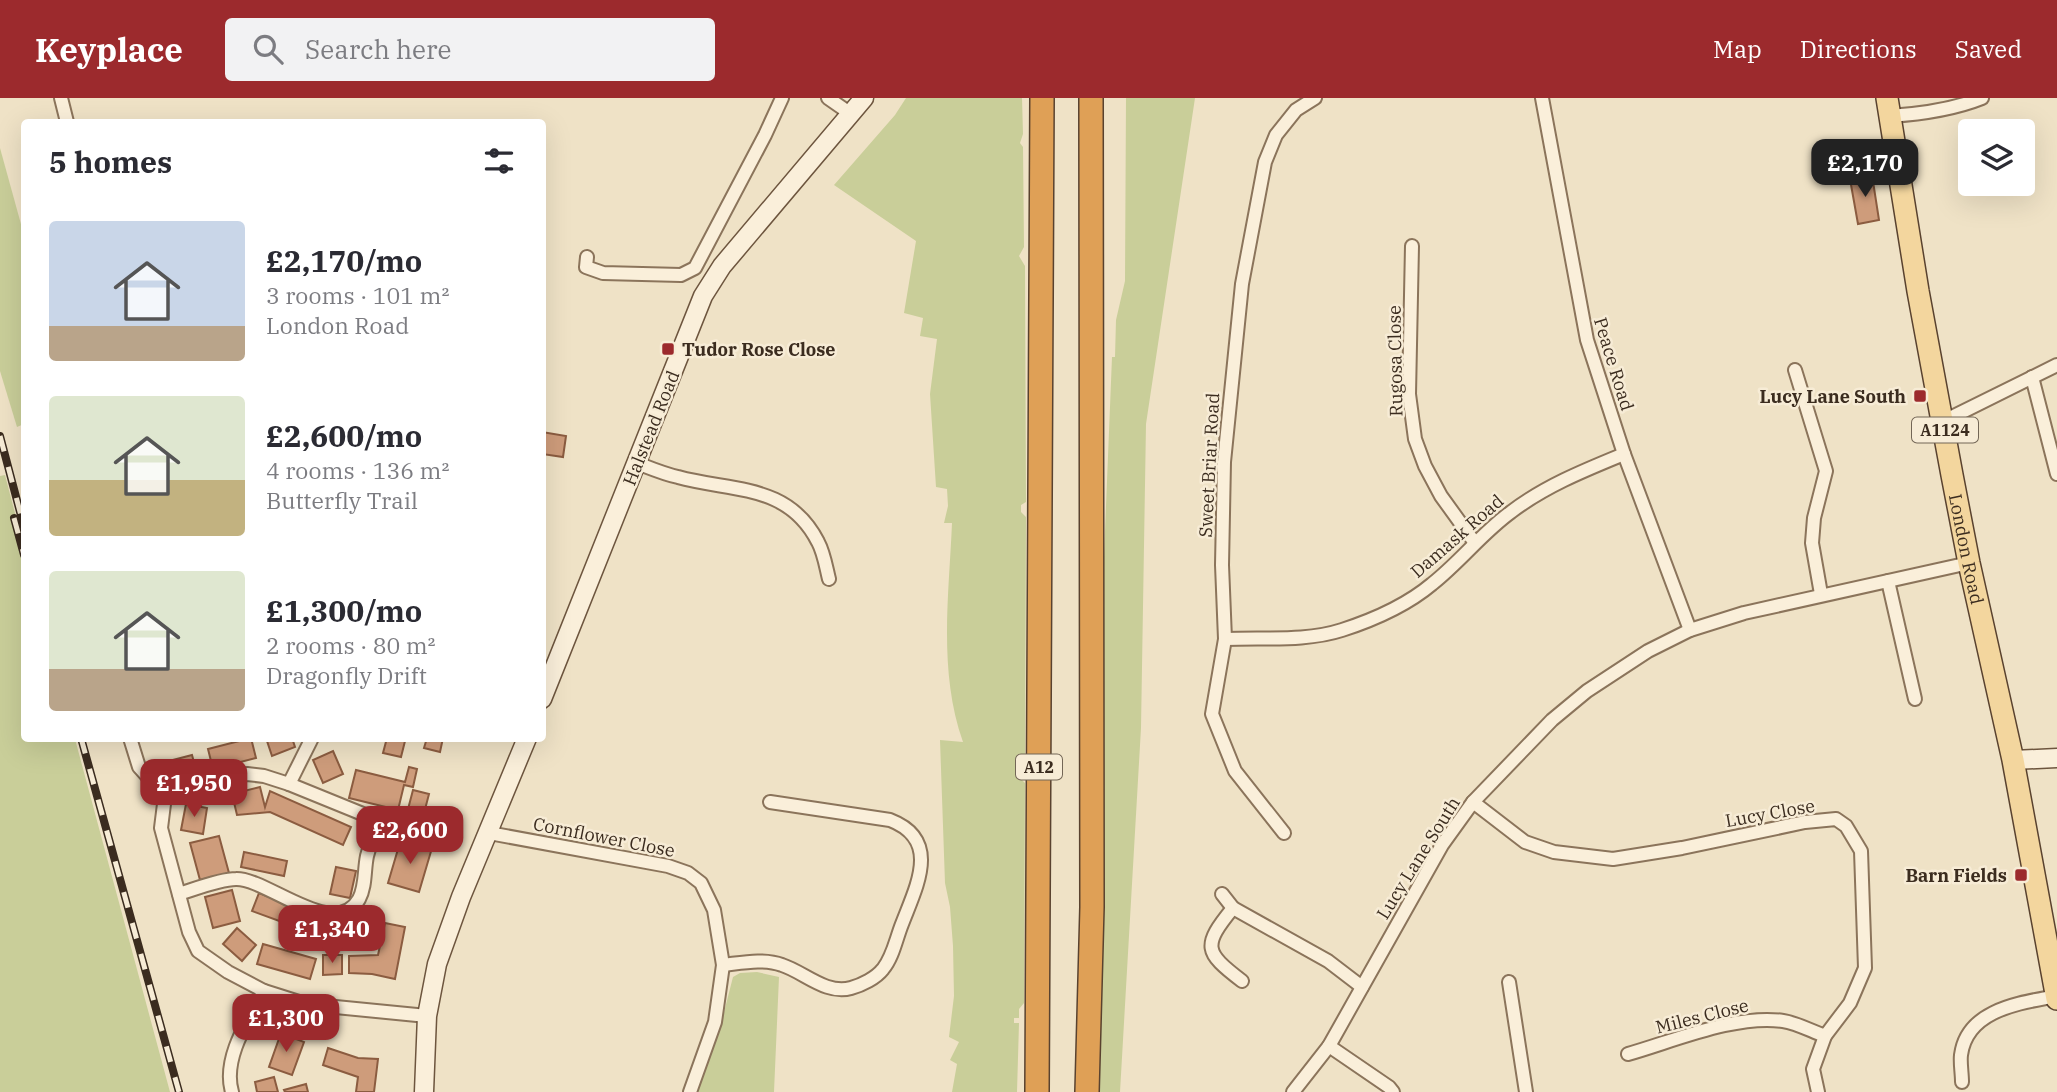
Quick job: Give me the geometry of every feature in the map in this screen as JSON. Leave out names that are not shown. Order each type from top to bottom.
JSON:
[{"type":"highway","name":"A12","points":[[1037,1092],[1042,98]]},
{"type":"highway","points":[[1087,1092],[1091,907],[1091,98]]},
{"type":"main road","name":"London Road","points":[[1889,107],[1918,291],[1969,563],[2013,760],[2057,997]]},
{"type":"street","points":[[61,98],[66,119]]},
{"type":"street","points":[[587,257],[586,267],[603,273],[681,275],[695,268],[782,98]]},
{"type":"street","points":[[828,98],[851,114]]},
{"type":"street","name":"Halstead Road","points":[[546,689],[703,296],[722,266],[864,98]]},
{"type":"street","name":"Sweet Briar Road","points":[[1284,833],[1235,771],[1212,714],[1225,639],[1222,565],[1224,462],[1242,284],[1265,162],[1272,144],[1296,110],[1315,98]]},
{"type":"street","name":"Peace Road","points":[[1542,98],[1587,340],[1624,454],[1690,630]]},
{"type":"street","points":[[1889,107],[1928,112],[1982,98]]},
{"type":"street","name":"Rugosa Close","points":[[1412,246],[1409,394],[1415,439],[1425,466],[1441,496],[1475,543]]},
{"type":"street","points":[[1944,421],[2057,365]]},
{"type":"street","points":[[1795,370],[1825,471],[1814,518],[1812,543],[1821,594]]},
{"type":"street","points":[[2032,377],[2057,474]]},
{"type":"street","name":"Damask Road","points":[[1225,639],[1314,637],[1342,630],[1390,610],[1431,585],[1510,512],[1546,489],[1624,454]]},
{"type":"street","points":[[637,463],[678,477],[747,489],[778,500],[793,510],[808,526],[820,545],[830,579]]},
{"type":"street","name":"Lucy Lane South","points":[[1293,1092],[1329,1046],[1442,845],[1473,802],[1552,720],[1587,691],[1648,651],[1690,630],[1821,594],[1969,563]]},
{"type":"street","points":[[1888,581],[1915,699]]},
{"type":"street","points":[[131,742],[139,767],[165,796],[161,828],[189,932],[198,950],[229,972],[264,991],[304,1004],[427,1016]]},
{"type":"street","points":[[289,783],[310,742]]},
{"type":"street","points":[[424,1092],[427,1016],[437,964],[461,897],[525,742]]},
{"type":"street","points":[[2013,760],[2057,758]]},
{"type":"street","points":[[165,796],[247,774],[289,783],[380,821],[430,835]]},
{"type":"street","points":[[723,965],[752,961],[780,964],[825,986],[843,990],[854,987],[883,969],[917,887],[921,859],[916,839],[906,826],[890,820],[770,802]]},
{"type":"street","name":"Lucy Close","points":[[1473,802],[1525,842],[1554,852],[1613,859],[1682,848],[1805,822],[1836,820],[1846,826],[1861,851],[1865,968],[1850,1003],[1825,1036],[1813,1069],[1818,1092]]},
{"type":"street","points":[[179,894],[235,878],[250,881],[273,894],[323,913],[342,912],[353,907],[359,898],[369,846],[380,821]]},
{"type":"street","name":"Cornflower Close","points":[[489,833],[668,866],[688,873],[701,883],[714,911],[723,965],[715,1022],[690,1092]]},
{"type":"street","points":[[1222,894],[1233,908],[1328,961],[1362,987]]},
{"type":"street","points":[[1233,908],[1215,930],[1212,948],[1217,962],[1242,981]]},
{"type":"street","points":[[1509,982],[1526,1092]]},
{"type":"street","points":[[232,1092],[232,1059],[264,991]]},
{"type":"street","points":[[1962,1082],[1961,1053],[1970,1033],[1983,1017],[2004,1007],[2057,997]]},
{"type":"street","name":"Miles Close","points":[[1628,1054],[1734,1023],[1761,1019],[1786,1021],[1825,1036]]},
{"type":"street","points":[[1329,1046],[1390,1087],[1393,1092]]},
{"type":"green space","points":[[906,98],[1022,98],[1023,134],[1020,143],[1023,147],[1024,247],[1019,256],[1025,266],[1026,502],[1021,505],[1021,512],[1026,517],[1025,769],[1020,778],[1025,783],[1024,1003],[1019,1009],[1019,1018],[1014,1018],[1014,1023],[1019,1023],[1017,1092],[952,1092],[957,1064],[950,1060],[959,1042],[949,1037],[954,996],[953,946],[945,883],[940,740],[963,742],[950,688],[948,661],[952,523],[944,523],[948,506],[947,489],[936,487],[930,394],[937,339],[920,336],[923,318],[904,313],[916,241],[834,185],[895,115]]},
{"type":"green space","points":[[1126,98],[1195,98],[1146,424],[1141,728],[1120,1092],[1100,1092],[1102,606],[1112,357],[1115,357],[1116,320],[1125,281]]},
{"type":"green space","points":[[0,148],[21,224],[21,425],[17,427],[0,371]]},
{"type":"green space","points":[[5,475],[21,536],[21,742],[76,742],[170,1092],[0,1092],[0,476]]},
{"type":"green space","points":[[757,972],[779,977],[774,1092],[697,1092],[721,1024],[733,977],[740,973]]},
{"type":"building","points":[[1872,175],[1879,220],[1858,224],[1850,179]]},
{"type":"building","points":[[546,433],[566,436],[563,457],[546,455]]},
{"type":"building","points":[[235,742],[252,742],[256,758],[213,769],[208,749]]},
{"type":"building","points":[[267,742],[293,742],[295,747],[272,756]]},
{"type":"building","points":[[386,742],[405,742],[401,757],[383,753]]},
{"type":"building","points":[[426,742],[442,742],[440,752],[424,748]]},
{"type":"building","points":[[333,751],[343,774],[323,783],[313,760]]},
{"type":"building","points":[[192,755],[196,770],[173,776],[169,761]]},
{"type":"building","points":[[409,767],[417,769],[413,787],[404,785],[398,810],[349,798],[356,770],[405,782]]},
{"type":"building","points":[[260,787],[265,807],[270,791],[351,827],[343,845],[270,812],[237,815],[232,794]]},
{"type":"building","points":[[413,790],[429,794],[423,817],[407,813]]},
{"type":"building","points":[[186,804],[207,808],[203,834],[181,830]]},
{"type":"building","points":[[219,836],[229,873],[200,880],[190,843]]},
{"type":"building","points":[[401,839],[432,848],[419,892],[388,883]]},
{"type":"building","points":[[244,852],[287,861],[284,876],[241,867]]},
{"type":"building","points":[[336,867],[356,871],[350,898],[330,894]]},
{"type":"building","points":[[232,890],[240,921],[213,928],[205,897]]},
{"type":"building","points":[[259,893],[289,905],[282,922],[252,911]]},
{"type":"building","points":[[299,910],[326,920],[320,935],[293,924]]},
{"type":"building","points":[[385,923],[405,927],[395,979],[349,973],[349,956],[378,955]]},
{"type":"building","points":[[237,928],[256,945],[242,961],[223,944]]},
{"type":"building","points":[[263,944],[316,959],[310,979],[257,964]]},
{"type":"building","points":[[323,955],[342,955],[342,974],[323,975]]},
{"type":"building","points":[[281,1033],[304,1042],[292,1075],[269,1067]]},
{"type":"building","points":[[328,1048],[358,1058],[378,1059],[374,1092],[356,1092],[358,1077],[323,1065]]},
{"type":"building","points":[[274,1077],[278,1092],[257,1092],[255,1082]]},
{"type":"building","points":[[306,1084],[308,1092],[284,1090]]},
{"type":"railway","points":[[0,436],[21,516]]},
{"type":"railway","points":[[14,518],[21,544]]},
{"type":"railway","points":[[82,742],[179,1092]]},
{"type":"place","name":"Tudor Rose Close","points":[[668,349]]},
{"type":"place","name":"Lucy Lane South","points":[[1920,396]]},
{"type":"place","name":"Barn Fields","points":[[2021,875]]}]
